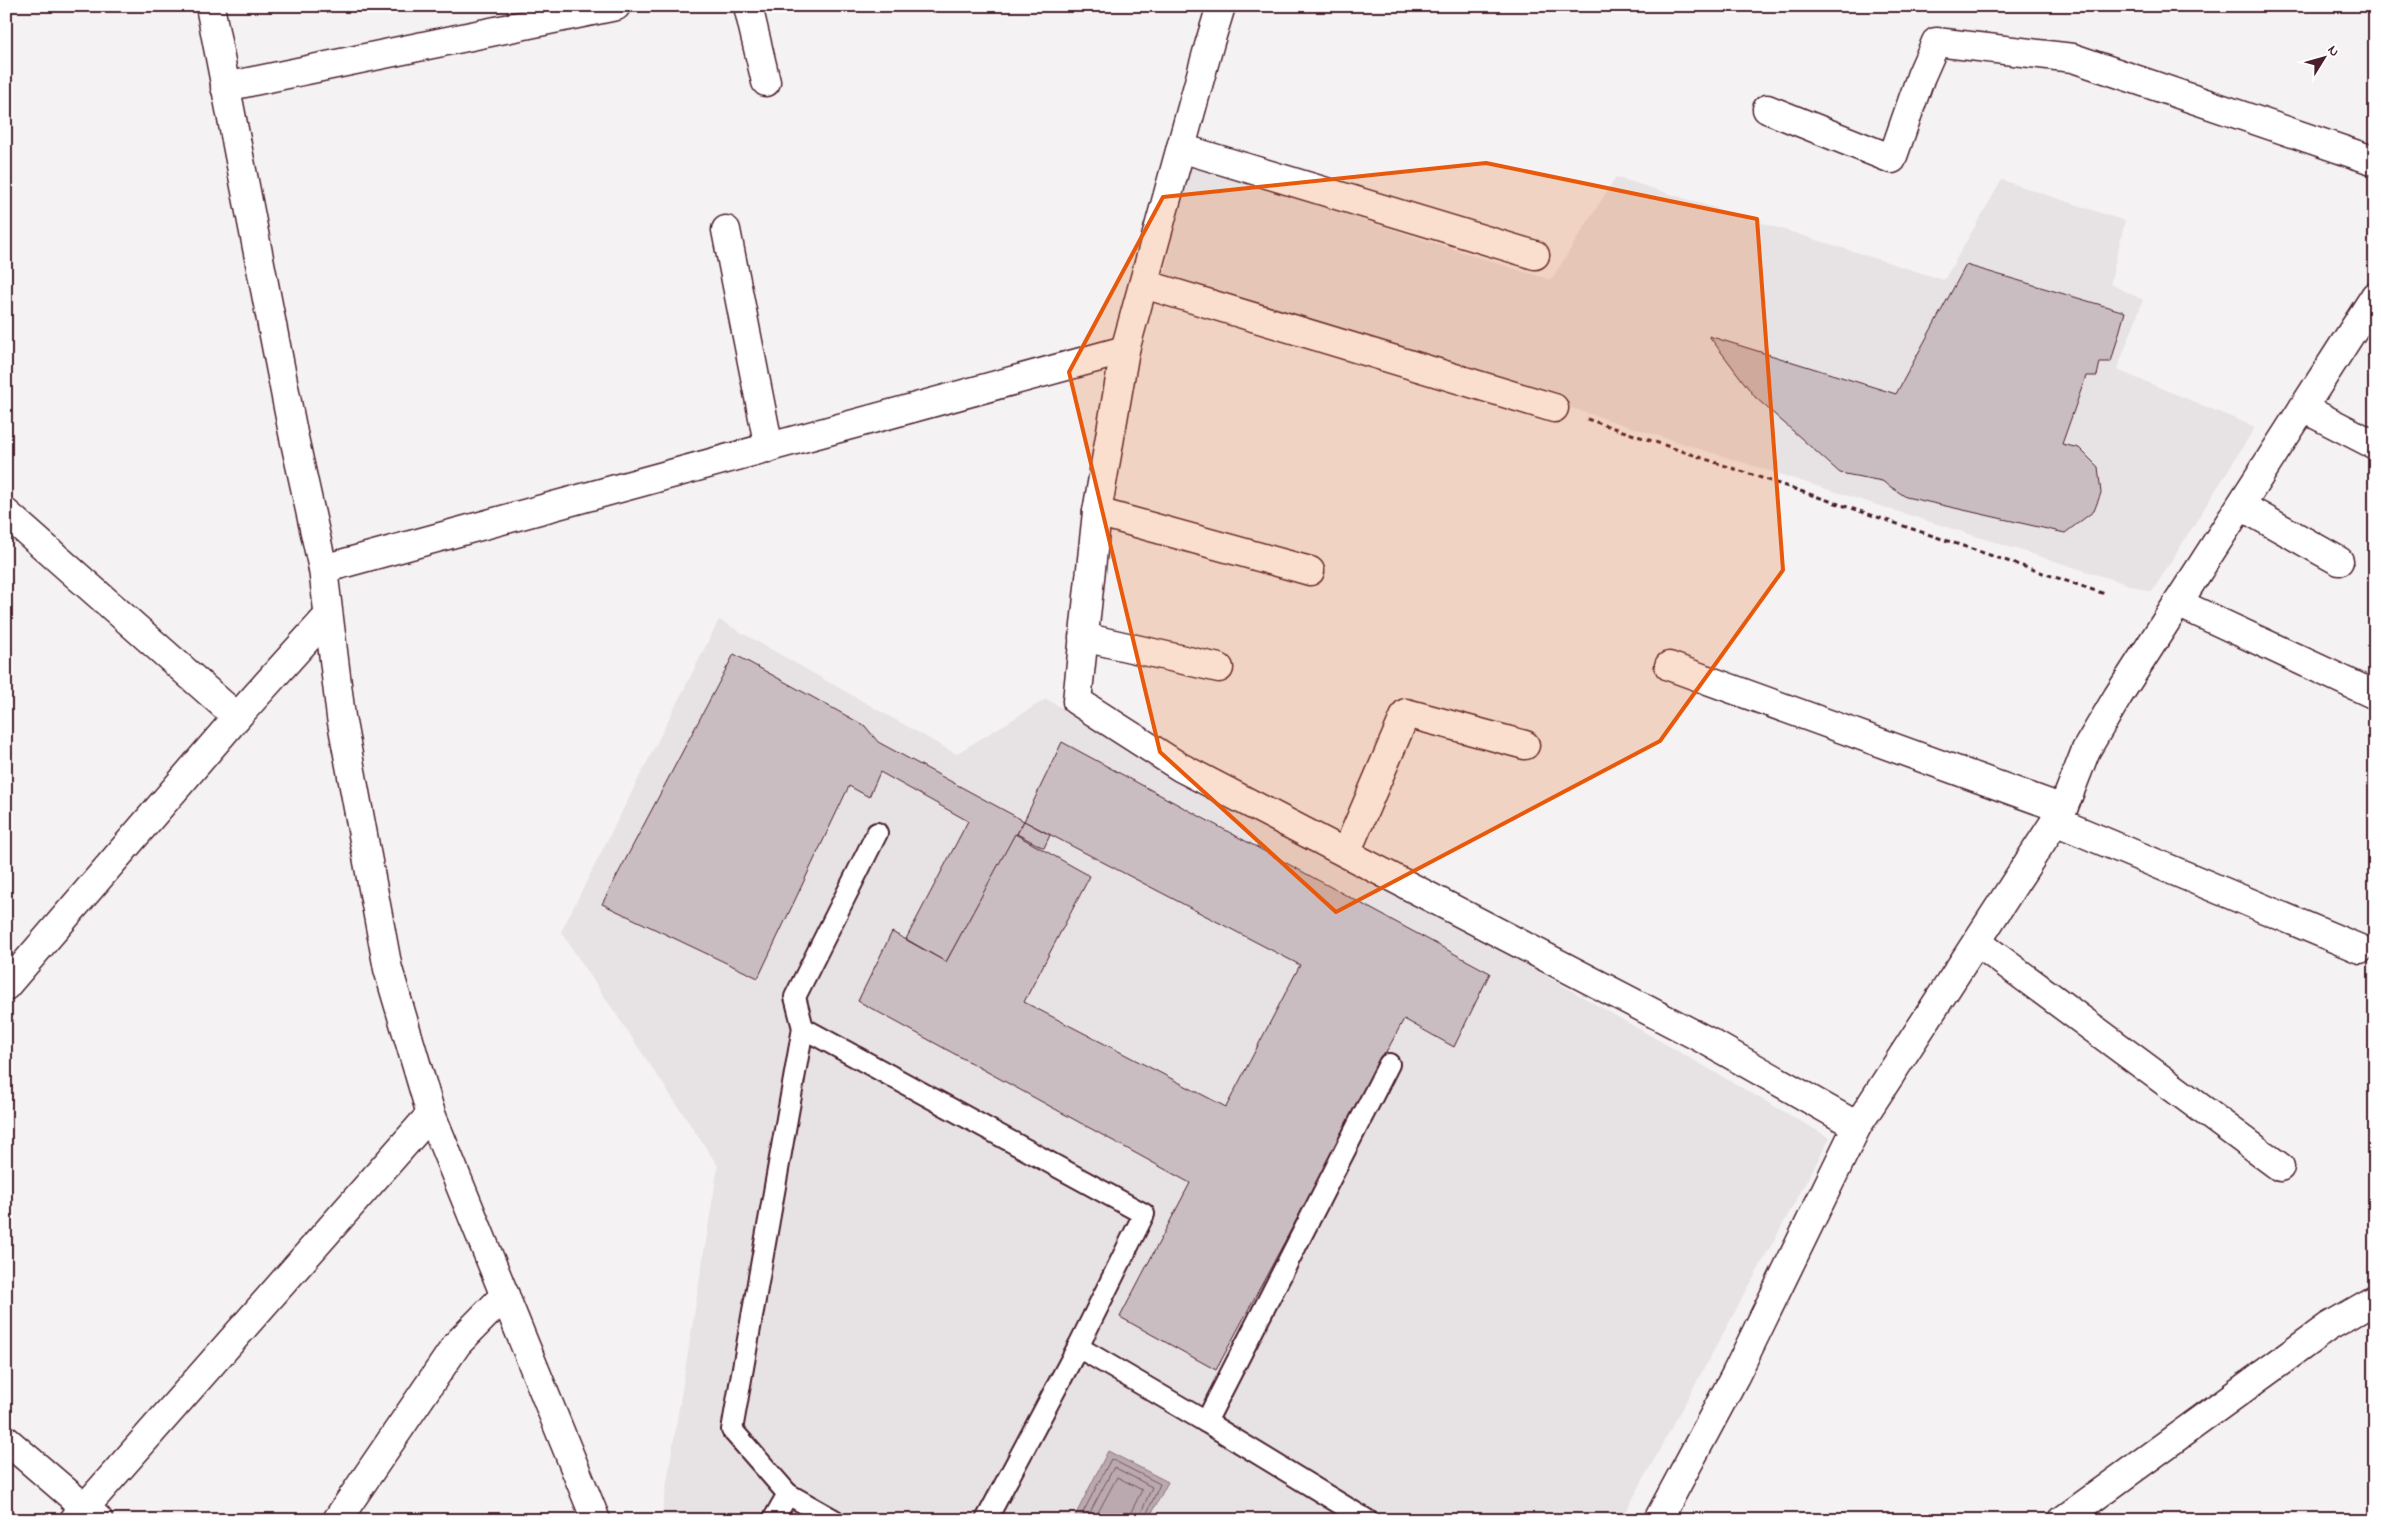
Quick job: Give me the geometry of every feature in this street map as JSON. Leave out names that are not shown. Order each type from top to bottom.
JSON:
[{"type":"street","points":[[210,6],[293,433],[323,570],[327,617],[341,717],[388,969],[431,1114],[596,1520]]},
{"type":"street","points":[[225,87],[616,6]]},
{"type":"street","points":[[748,6],[766,82]]},
{"type":"street","points":[[1221,6],[1125,350],[1096,512],[1077,701],[1180,767],[1709,1042],[1857,1126]]},
{"type":"street","points":[[1767,109],[1892,159],[1921,76],[1936,42],[2073,58],[2375,161]]},
{"type":"street","points":[[1181,148],[1535,255]]},
{"type":"street","points":[[726,230],[769,448]]},
{"type":"street","points":[[1144,284],[1554,408]]},
{"type":"street","points":[[1658,1520],[1735,1376],[1857,1126],[2059,815],[2086,750],[2118,696],[2375,296]]},
{"type":"street","points":[[323,570],[1125,350]]},
{"type":"street","points":[[2303,408],[2375,445]]},
{"type":"street","points":[[2240,506],[2339,561]]},
{"type":"street","points":[[1096,512],[1310,571]]},
{"type":"street","points":[[6,514],[237,717]]},
{"type":"street","points":[[2178,603],[2375,695]]},
{"type":"street","points":[[6,986],[237,717],[327,617]]},
{"type":"street","points":[[1084,637],[1219,668]]},
{"type":"street","points":[[1668,666],[2059,815],[2360,948]]},
{"type":"street","points":[[1346,853],[1406,713],[1525,745]]},
{"type":"street","points":[[1977,942],[2280,1167]]},
{"type":"street","points":[[6,1440],[86,1516],[431,1114]]},
{"type":"street","points":[[337,1520],[457,1344],[505,1295]]},
{"type":"street","points":[[2063,1520],[2328,1327],[2375,1300]]},
{"type":"lane","points":[[834,1520],[788,1494],[732,1430],[803,1028],[795,997],[877,833]]},
{"type":"lane","points":[[803,1028],[1144,1214],[1078,1347],[986,1520]]},
{"type":"lane","points":[[1206,1422],[1389,1064]]},
{"type":"lane","points":[[1078,1347],[1206,1422],[1366,1520]]},
{"type":"lane","points":[[773,1520],[788,1494]]},
{"type":"path","points":[[1554,408],[2105,594]]},
{"type":"highlighted area","points":[[1486,163],[1757,219],[1783,570],[1660,741],[1336,912],[1160,752],[1069,372],[1163,197]]},
{"type":"shaded area","points":[[1190,165],[1551,280],[1616,177],[1944,280],[2002,180],[2125,221],[2110,284],[2143,300],[2117,370],[2255,427],[2152,592],[1163,279]]},
{"type":"shaded area","points":[[719,620],[956,754],[1046,699],[1488,943],[1830,1138],[1621,1520],[661,1520],[718,1166],[561,932]]},
{"type":"water","points":[[1108,1451],[1168,1482],[1148,1520],[1073,1520]]},
{"type":"building","points":[[1966,265],[2125,312],[2111,362],[2100,362],[2097,376],[2086,376],[2062,444],[2079,448],[2098,467],[2101,493],[2094,511],[2065,533],[1906,497],[1882,481],[1840,473],[1755,397],[1709,336],[1896,394]]},
{"type":"building","points":[[734,654],[865,726],[878,742],[1024,821],[946,962],[906,939],[968,821],[880,772],[869,797],[849,786],[758,978],[602,904]]},
{"type":"building","points":[[1062,742],[1490,973],[1454,1047],[1404,1019],[1216,1370],[1120,1317],[1190,1183],[858,1001],[892,932],[946,962],[1015,834],[1090,876],[1024,1002],[1226,1107],[1300,965],[1024,821]]},
{"type":"building","points":[[1024,821],[1050,835],[1044,848],[1017,834]]}]
